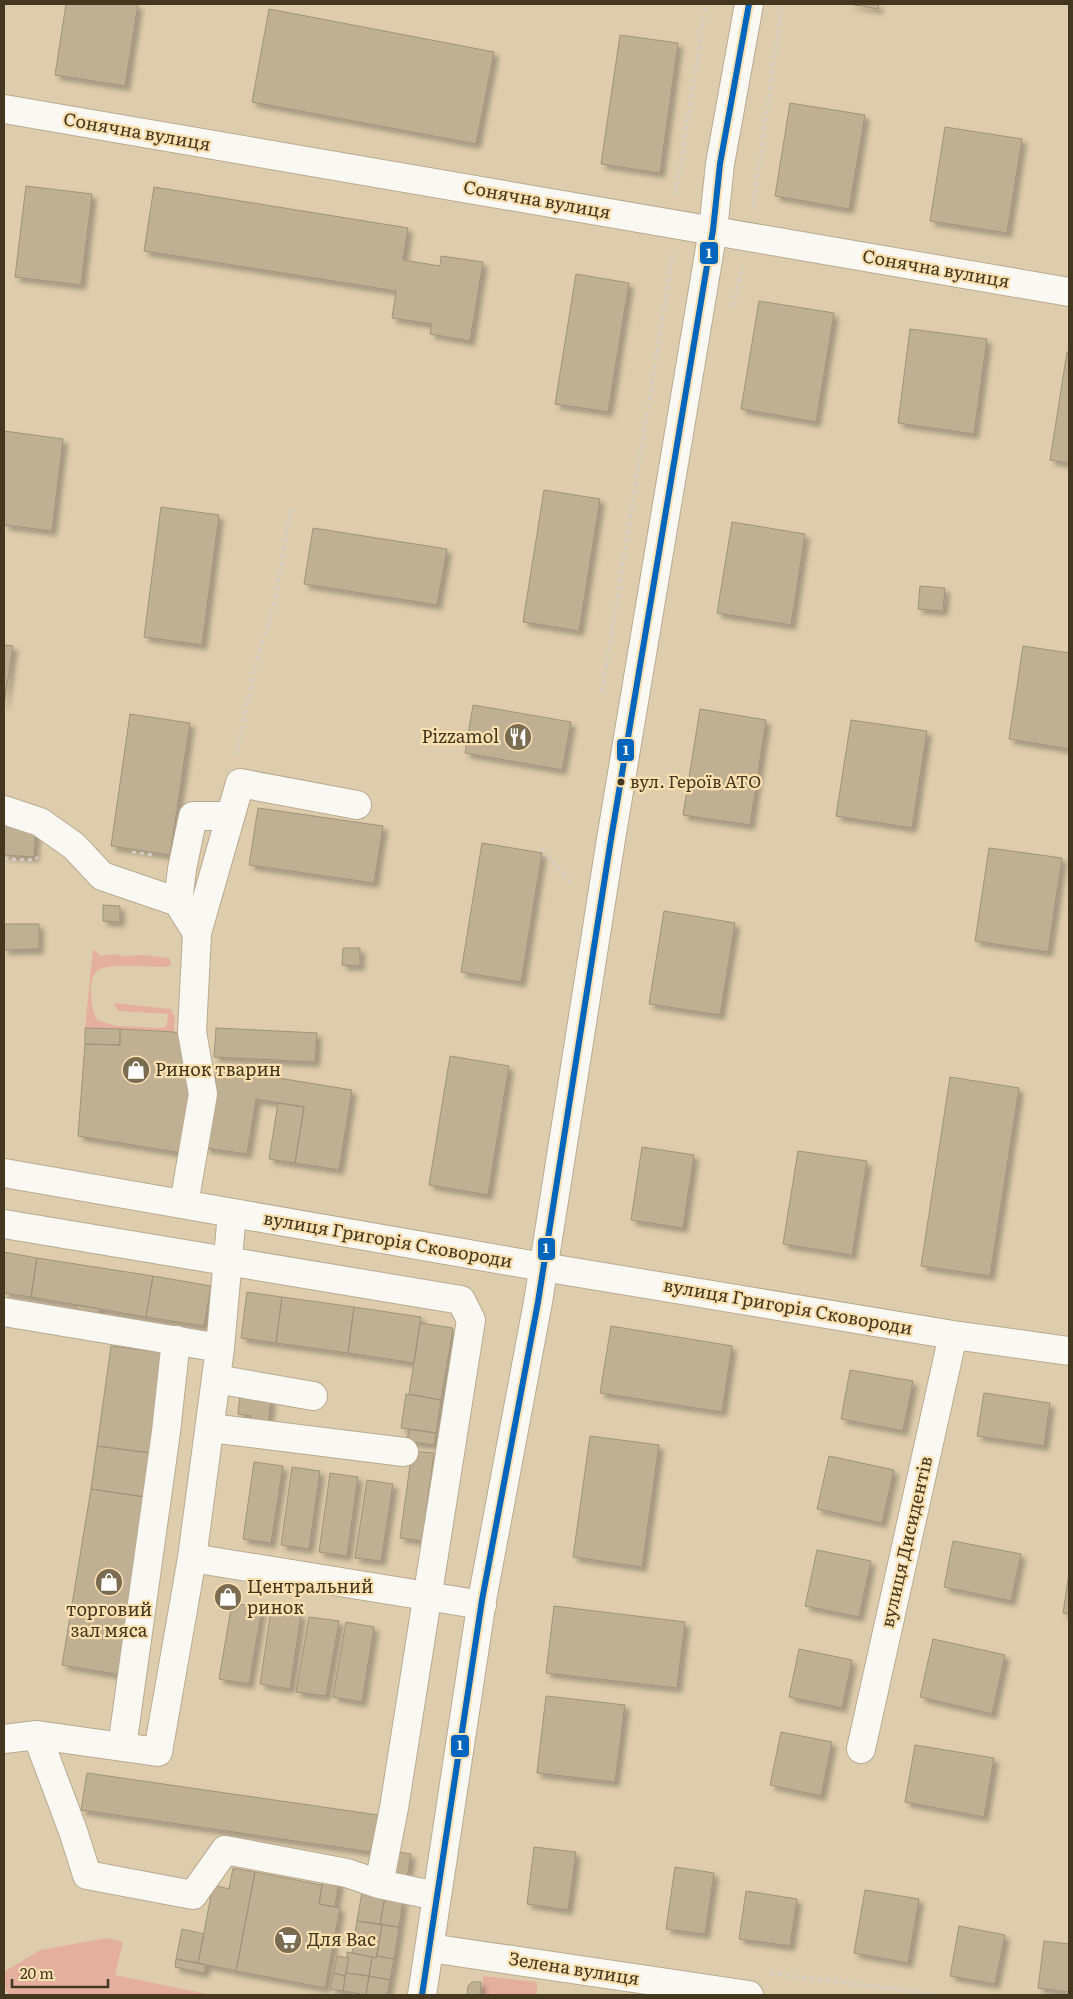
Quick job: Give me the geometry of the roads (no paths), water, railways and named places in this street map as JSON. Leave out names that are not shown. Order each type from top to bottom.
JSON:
[{"type":"street","points":[[422,1995],[482,1605],[543,1267],[611,840],[713,230],[720,164],[749,4]]},
{"type":"street","name":"Сонячна вулиця","points":[[4,109],[1069,292]]},
{"type":"street","points":[[184,1204],[203,1094],[192,1032],[197,933],[240,783],[357,805]]},
{"type":"street","points":[[4,810],[40,822],[74,846],[102,876],[178,902],[197,933]]},
{"type":"street","points":[[178,902],[193,816],[230,816]]},
{"type":"street","name":"вулиця Григорія Сковороди","points":[[4,1173],[543,1267],[953,1335],[1069,1351]]},
{"type":"street","points":[[4,1739],[37,1736],[158,1752],[192,1558],[210,1428],[220,1348],[232,1213]]},
{"type":"street","points":[[4,1224],[461,1300],[471,1320],[394,1808],[379,1884]]},
{"type":"street","points":[[4,1312],[220,1348]]},
{"type":"street","name":"вулиця Дисидентів","points":[[861,1749],[953,1335]]},
{"type":"street","points":[[122,1747],[166,1432],[176,1340]]},
{"type":"street","points":[[216,1379],[313,1396]]},
{"type":"street","points":[[210,1428],[404,1452]]},
{"type":"street","points":[[192,1558],[482,1605]]},
{"type":"street","points":[[37,1736],[73,1831],[87,1875],[193,1895],[225,1850],[347,1872],[379,1884],[437,1896]]},
{"type":"street","name":"Зелена вулиця","points":[[430,1948],[749,1995]]},
{"type":"place","name":"Pizzamol","points":[[518,737]]},
{"type":"place","name":"вул. Героїв АТО","points":[[621,782]]},
{"type":"place","name":"Ринок тварин","points":[[136,1070]]},
{"type":"place","name":"торговий зал мяса","points":[[109,1582]]},
{"type":"place","name":"Центральний ринок","points":[[228,1597]]},
{"type":"place","name":"Для Вас","points":[[288,1940]]}]
